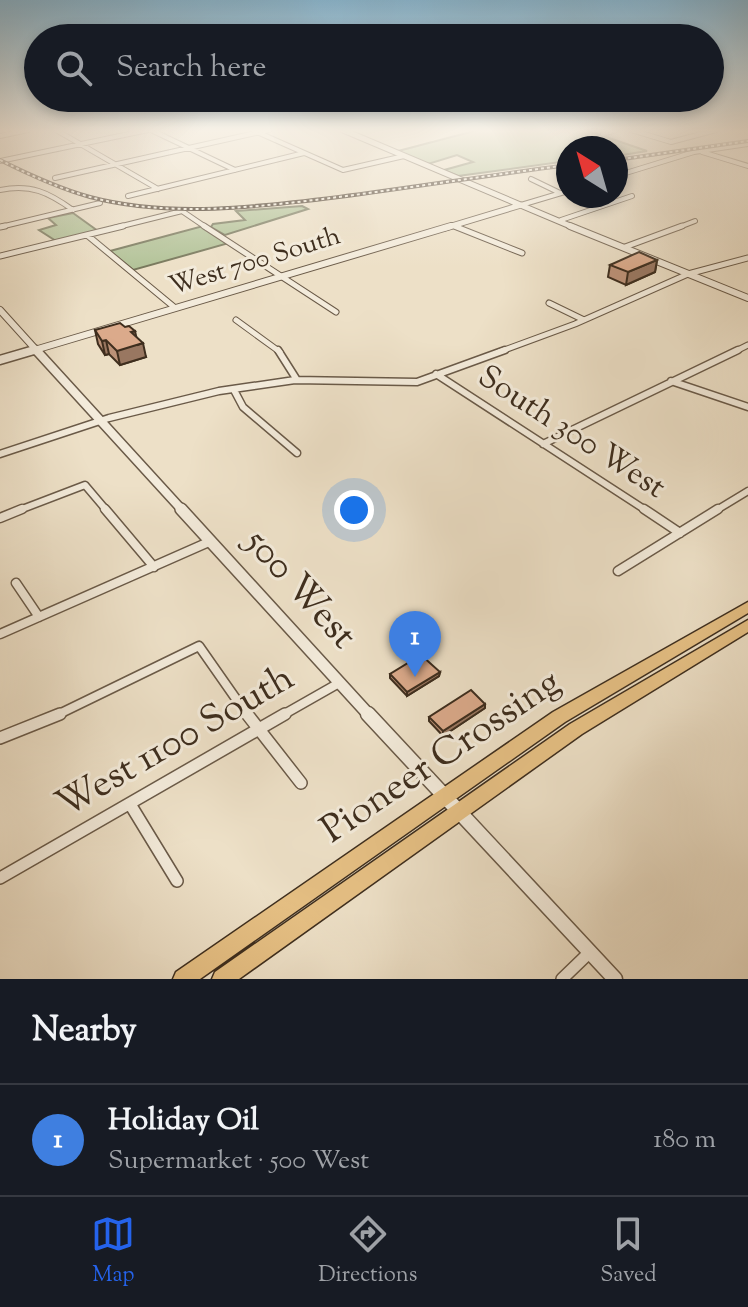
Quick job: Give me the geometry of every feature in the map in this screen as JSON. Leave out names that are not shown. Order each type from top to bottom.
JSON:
[{"type":"highway","name":"Pioneer Crossing","points":[[222,979],[585,701],[748,607]]},
{"type":"highway","name":"Pioneer Crossing","points":[[183,979],[451,802],[748,625]]},
{"type":"street","points":[[55,178],[65,176]]},
{"type":"street","points":[[134,176],[158,189]]},
{"type":"street","points":[[128,196],[212,176]]},
{"type":"street","points":[[449,176],[748,298]]},
{"type":"street","points":[[531,179],[556,191]]},
{"type":"street","points":[[0,190],[28,184],[50,193],[73,210]]},
{"type":"street","points":[[521,205],[556,194]]},
{"type":"street","points":[[561,220],[632,196]]},
{"type":"street","points":[[0,227],[100,203]]},
{"type":"street","name":"West 700 South","points":[[0,360],[521,205]]},
{"type":"street","points":[[0,256],[182,211],[336,312]]},
{"type":"street","points":[[625,247],[695,221]]},
{"type":"street","points":[[452,225],[522,253]]},
{"type":"street","points":[[87,235],[174,307]]},
{"type":"street","points":[[0,454],[99,419],[160,402],[297,380],[417,382],[584,320],[688,274],[748,258]]},
{"type":"street","points":[[549,303],[584,320]]},
{"type":"street","points":[[0,310],[35,350]]},
{"type":"street","points":[[236,320],[280,350],[291,364],[297,380]]},
{"type":"street","points":[[543,444],[748,345]]},
{"type":"street","name":"500 West","points":[[35,350],[615,979]]},
{"type":"street","name":"South 300 West","points":[[436,374],[680,533]]},
{"type":"street","points":[[671,381],[748,407]]},
{"type":"street","points":[[234,390],[243,407],[297,453]]},
{"type":"street","points":[[0,518],[85,485],[154,567]]},
{"type":"street","points":[[618,571],[748,491]]},
{"type":"street","points":[[0,634],[211,541]]},
{"type":"street","points":[[16,583],[39,617]]},
{"type":"street","points":[[0,738],[76,708],[199,646],[258,730],[301,783]]},
{"type":"street","name":"West 1100 South","points":[[0,878],[339,683]]},
{"type":"street","points":[[130,804],[177,881]]},
{"type":"street","points":[[562,979],[590,952]]},
{"type":"green space","points":[[302,206],[308,209],[225,235],[211,227],[213,224],[245,220],[236,211]]},
{"type":"green space","points":[[73,213],[98,231],[56,241],[39,230],[56,225],[48,218]]},
{"type":"green space","points":[[203,226],[229,243],[133,270],[110,251]]},
{"type":"building","points":[[639,252],[657,260],[628,272],[610,265]]},
{"type":"building","points":[[120,323],[135,331],[131,332],[143,343],[117,351],[106,340],[102,341],[95,330]]},
{"type":"building","points":[[421,655],[440,672],[407,692],[390,674]]},
{"type":"building","points":[[471,690],[485,704],[443,731],[429,717]]},
{"type":"railway","points":[[33,176],[90,197],[182,209],[308,201],[491,176]]},
{"type":"place","name":"Holiday Oil","points":[[415,677]]}]
